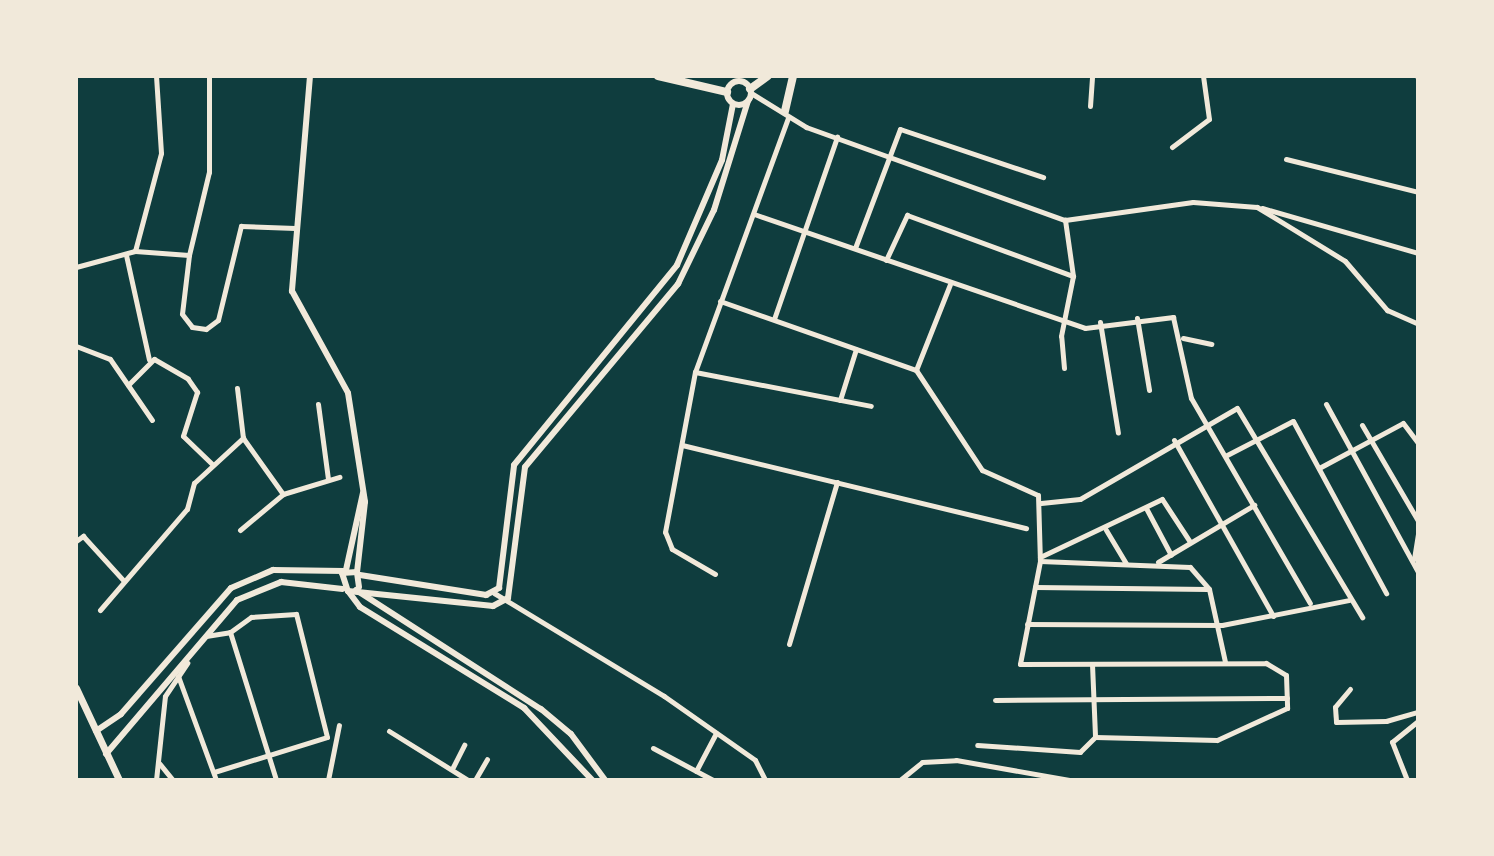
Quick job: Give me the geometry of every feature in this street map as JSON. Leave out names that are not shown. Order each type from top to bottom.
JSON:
[{"type":"highway","points":[[658,76],[727,92]]},
{"type":"highway","points":[[750,96],[768,76]]},
{"type":"highway","points":[[786,114],[793,76]]},
{"type":"main road","points":[[76,689],[119,780]]},
{"type":"street","points":[[135,251],[161,153],[156,76]]},
{"type":"street","points":[[209,76],[209,172],[189,255],[182,314],[192,327],[206,329],[218,320],[241,226],[295,228]]},
{"type":"street","points":[[310,76],[292,291],[344,379],[363,493],[358,588]]},
{"type":"street","points":[[1090,106],[1092,76]]},
{"type":"street","points":[[1172,147],[1206,126],[1203,76]]},
{"type":"street","points":[[494,593],[514,465],[677,265],[713,188],[733,104],[727,92],[737,81],[750,96]]},
{"type":"street","points":[[506,601],[525,467],[678,284],[714,210],[750,96]]},
{"type":"street","points":[[733,104],[750,96],[766,98],[786,114],[837,137],[1065,220],[1193,202],[1257,207],[1418,253]]},
{"type":"street","points":[[715,574],[665,540],[695,372],[754,214],[786,114]]},
{"type":"street","points":[[855,248],[899,130],[910,130],[1043,177]]},
{"type":"street","points":[[774,319],[837,137]]},
{"type":"street","points":[[1286,159],[1418,192]]},
{"type":"street","points":[[1257,207],[1345,261],[1387,310],[1418,324]]},
{"type":"street","points":[[754,214],[805,228],[950,284],[1066,319],[1085,328],[1100,322],[1173,317],[1183,338],[1189,389],[1310,603]]},
{"type":"street","points":[[886,260],[907,215],[1073,276]]},
{"type":"street","points":[[1064,368],[1066,319],[1073,276],[1065,220]]},
{"type":"street","points":[[76,267],[135,251],[189,255]]},
{"type":"street","points":[[126,255],[149,360]]},
{"type":"street","points":[[916,370],[950,284]]},
{"type":"street","points":[[720,301],[916,370],[982,470],[1033,491],[1041,503],[1040,559],[1020,664],[1225,662],[1280,666],[1287,698],[1287,708],[1217,740],[1095,737],[1080,752],[977,745]]},
{"type":"street","points":[[1137,318],[1149,390]]},
{"type":"street","points":[[1100,322],[1118,433]]},
{"type":"street","points":[[1183,338],[1211,344]]},
{"type":"street","points":[[76,346],[110,359],[152,420]]},
{"type":"street","points":[[840,400],[856,349]]},
{"type":"street","points":[[128,385],[149,360]]},
{"type":"street","points":[[149,360],[169,364],[196,388],[183,436],[212,464]]},
{"type":"street","points":[[695,372],[871,406]]},
{"type":"street","points":[[237,388],[243,438],[283,494]]},
{"type":"street","points":[[318,404],[328,479]]},
{"type":"street","points":[[1326,404],[1418,572]]},
{"type":"street","points":[[1041,503],[1080,499],[1174,440],[1237,408],[1259,439],[1349,600],[1362,617]]},
{"type":"street","points":[[1227,455],[1293,421],[1386,593]]},
{"type":"street","points":[[1319,468],[1403,423],[1418,443]]},
{"type":"street","points":[[1362,425],[1418,521]]},
{"type":"street","points":[[100,610],[187,509],[194,483],[243,438]]},
{"type":"street","points":[[1174,440],[1273,616]]},
{"type":"street","points":[[682,445],[1026,528]]},
{"type":"street","points":[[240,530],[283,494],[339,477]]},
{"type":"street","points":[[789,644],[837,482]]},
{"type":"street","points":[[363,493],[345,570],[345,590],[360,607],[524,708],[592,780]]},
{"type":"street","points":[[1040,559],[1106,530],[1165,499],[1190,542]]},
{"type":"street","points":[[1156,563],[1254,505]]},
{"type":"street","points":[[1146,508],[1171,555]]},
{"type":"street","points":[[1106,530],[1127,564]]},
{"type":"street","points":[[1418,534],[1412,548],[1418,572]]},
{"type":"street","points":[[76,541],[83,536],[124,581]]},
{"type":"street","points":[[1040,559],[1190,567],[1209,589],[1222,625],[1225,662]]},
{"type":"street","points":[[96,731],[121,714],[231,588],[273,570],[345,570],[494,593],[717,733],[755,760],[765,780]]},
{"type":"street","points":[[106,754],[237,600],[281,582],[345,590],[358,588],[488,606],[506,601]]},
{"type":"street","points":[[1035,587],[1209,589]]},
{"type":"street","points":[[358,588],[551,717],[605,780]]},
{"type":"street","points":[[1027,624],[1222,625],[1273,616],[1310,603],[1349,600]]},
{"type":"street","points":[[156,780],[165,696],[205,636],[230,632],[251,617],[296,614],[327,737],[214,772]]},
{"type":"street","points":[[230,632],[276,780]]},
{"type":"street","points":[[1092,664],[1095,737]]},
{"type":"street","points":[[178,676],[216,780]]},
{"type":"street","points":[[1350,689],[1335,707],[1336,722],[1418,712]]},
{"type":"street","points":[[995,700],[1287,698]]},
{"type":"street","points":[[1407,780],[1392,742],[1418,721]]},
{"type":"street","points":[[328,780],[339,725]]},
{"type":"street","points":[[389,731],[453,767],[468,780]]},
{"type":"street","points":[[696,771],[717,733]]},
{"type":"street","points":[[453,767],[464,745]]},
{"type":"street","points":[[653,748],[713,780]]},
{"type":"street","points":[[475,780],[487,759]]},
{"type":"street","points":[[900,780],[922,762],[956,760],[1069,780]]},
{"type":"street","points":[[159,763],[172,780]]}]
